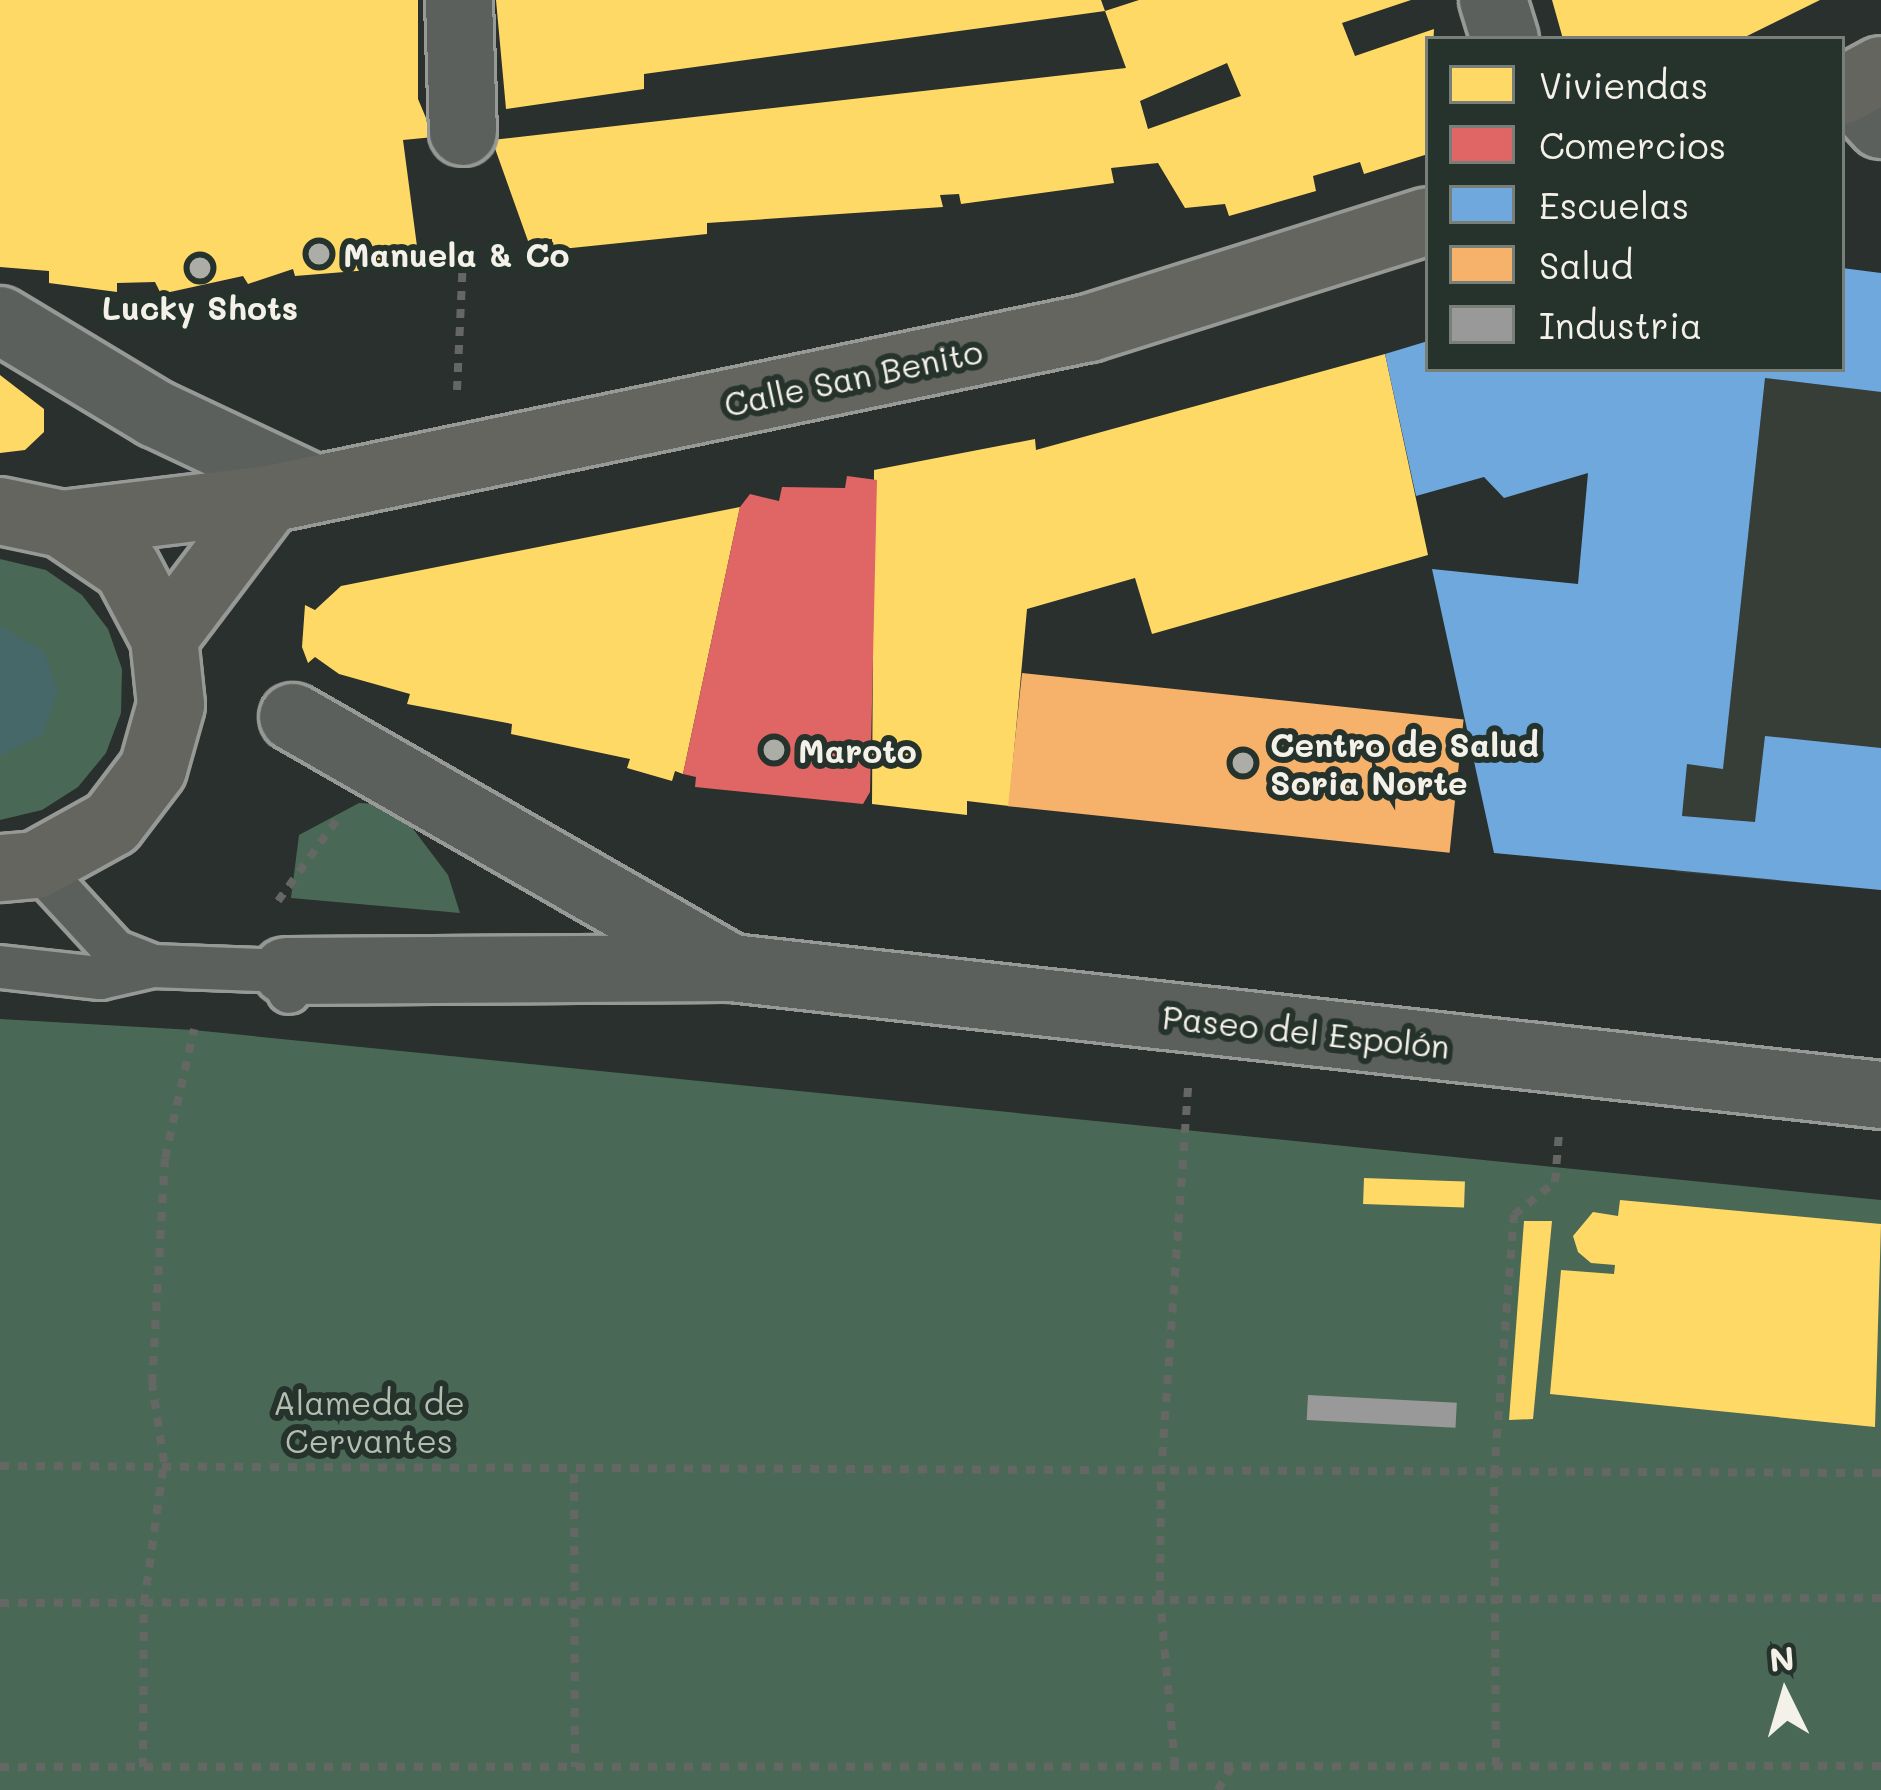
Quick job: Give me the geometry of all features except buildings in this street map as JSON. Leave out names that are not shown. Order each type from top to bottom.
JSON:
[{"type":"main road","name":"Calle San Benito","points":[[31,517],[291,494],[1089,328],[1425,222]]},
{"type":"main road","points":[[164,638],[291,494]]},
{"type":"main road","points":[[18,866],[112,823],[153,769],[171,705],[164,638],[127,568],[31,517]]},
{"type":"street","points":[[460,0],[463,132]]},
{"type":"street","points":[[1493,0],[1504,36]]},
{"type":"street","points":[[0,320],[291,494]]},
{"type":"street","name":"Paseo del Espolón","points":[[293,717],[731,968]]},
{"type":"street","name":"Paseo del Espolón","points":[[268,977],[731,968],[1881,1095]]},
{"type":"lane","points":[[18,866],[89,929],[153,966]]},
{"type":"lane","points":[[0,968],[100,978],[153,966],[268,977]]},
{"type":"path","points":[[454,458],[464,260]]},
{"type":"path","points":[[143,1768],[144,1603],[164,1462],[152,1383],[165,1158],[193,1030],[268,977],[375,766]]},
{"type":"path","points":[[1175,1766],[1160,1600],[1161,1474],[1195,1019]]},
{"type":"path","points":[[1496,1766],[1494,1474],[1514,1215],[1555,1182],[1565,1060]]},
{"type":"path","points":[[0,1466],[164,1462],[574,1474],[1881,1472]]},
{"type":"path","points":[[574,1474],[574,1767]]},
{"type":"path","points":[[0,1603],[1881,1598]]},
{"type":"path","points":[[1218,1790],[1232,1766]]},
{"type":"path","points":[[0,1767],[1881,1766]]},
{"type":"shaded area","points":[[1765,378],[1881,392],[1881,890],[1676,872],[1687,764],[1723,768]]},
{"type":"green space","points":[[0,559],[46,570],[82,595],[108,629],[122,669],[121,713],[106,753],[78,787],[42,810],[0,820]]},
{"type":"green space","points":[[359,803],[395,805],[448,875],[460,913],[291,898],[299,835]]},
{"type":"green space","name":"Alameda de Cervantes","points":[[0,1019],[193,1030],[1881,1200],[1881,1790],[0,1790]]},
{"type":"water","points":[[0,626],[44,651],[58,692],[43,734],[0,756]]},
{"type":"place","name":"Manuela & Co","points":[[319,254]]},
{"type":"place","name":"Lucky Shots","points":[[200,268]]},
{"type":"place","name":"Maroto","points":[[774,750]]},
{"type":"place","name":"Centro de Salud Soria Norte","points":[[1243,763]]}]
